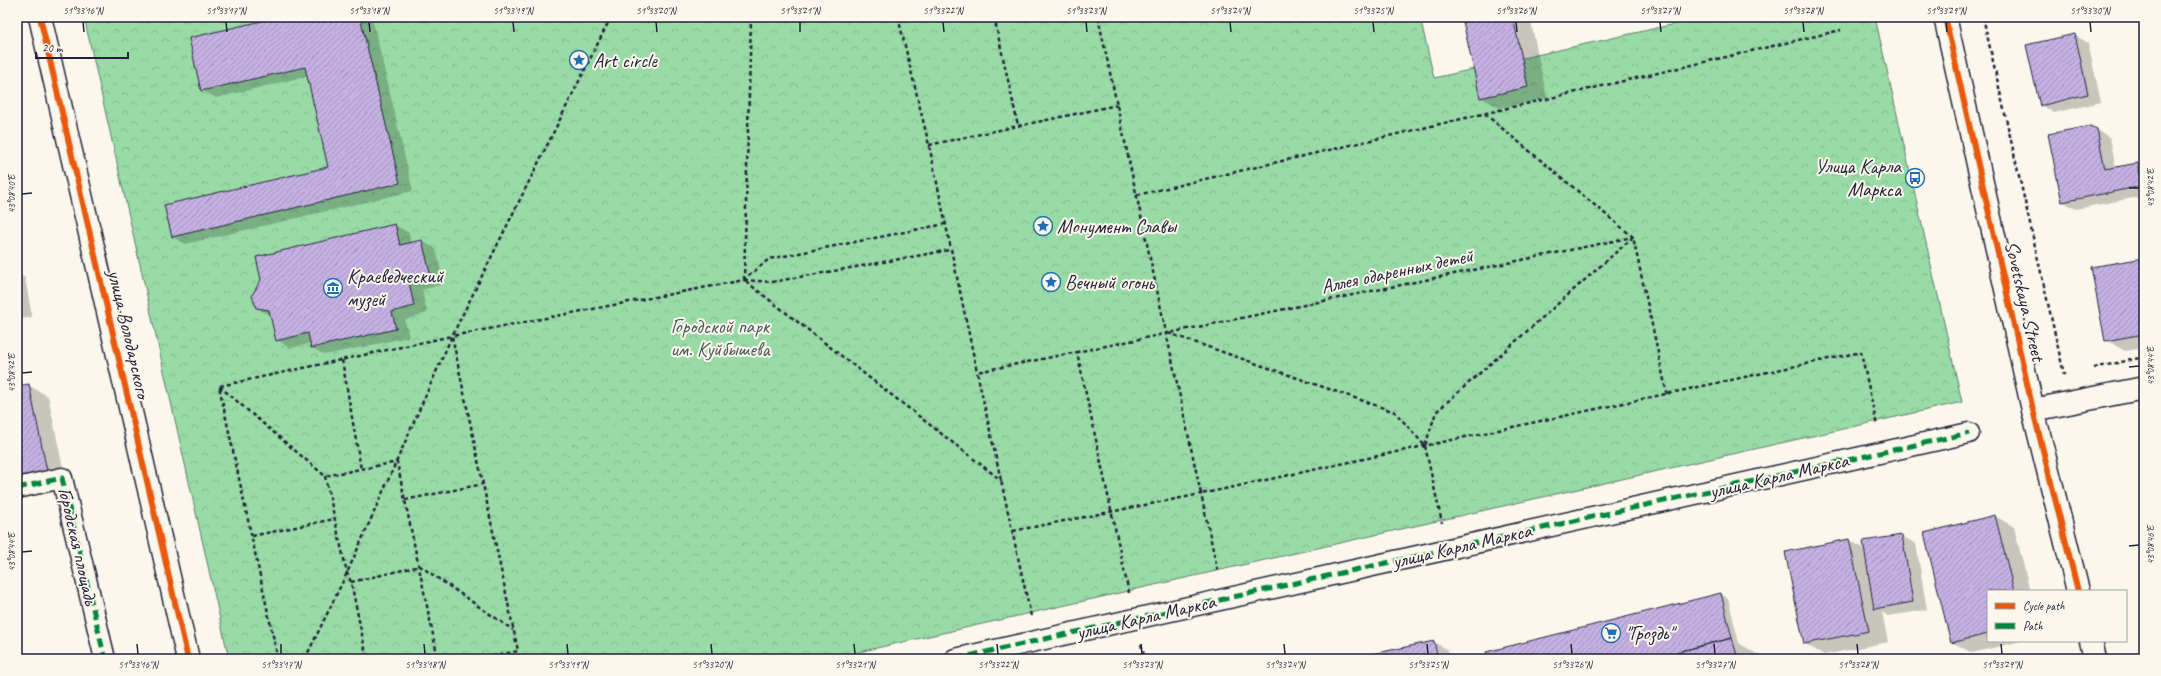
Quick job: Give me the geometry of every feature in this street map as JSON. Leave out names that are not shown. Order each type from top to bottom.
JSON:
[{"type":"street","name":"улица Володарского","points":[[40,17],[188,659]]},
{"type":"street","name":"Sovetskaya Street","points":[[1945,17],[2033,410],[2078,590]]},
{"type":"street","points":[[2033,410],[2144,388]]},
{"type":"street","name":"улица Карла Маркса","points":[[955,659],[1969,433]]},
{"type":"street","name":"Городская площадь","points":[[17,488],[62,478],[105,659]]},
{"type":"street","points":[[2091,642],[2095,659]]},
{"type":"path","points":[[305,659],[347,574],[452,336],[611,17]]},
{"type":"path","points":[[744,280],[751,17]]},
{"type":"path","points":[[898,17],[929,145],[950,250],[1037,641]]},
{"type":"path","points":[[994,17],[1018,126]]},
{"type":"path","points":[[1098,17],[1224,599]]},
{"type":"path","points":[[1983,17],[2064,374],[2071,373]]},
{"type":"path","points":[[1137,196],[1841,30]]},
{"type":"path","points":[[929,145],[1117,105]]},
{"type":"path","points":[[1484,114],[1633,237],[1667,394]]},
{"type":"path","points":[[744,280],[769,259],[945,224]]},
{"type":"path","points":[[1425,446],[1436,412],[1633,237]]},
{"type":"path","points":[[219,386],[452,336],[744,280],[772,282],[950,250]]},
{"type":"path","points":[[744,280],[1002,481]]},
{"type":"path","points":[[1167,332],[1394,412],[1425,446],[1448,549]]},
{"type":"path","points":[[452,336],[518,651],[479,659]]},
{"type":"path","points":[[1077,352],[1145,659]]},
{"type":"path","points":[[1013,531],[1201,494],[1862,352],[1883,452]]},
{"type":"path","points":[[2093,368],[2144,357]]},
{"type":"path","points":[[342,360],[361,469]]},
{"type":"path","points":[[219,386],[325,476],[347,574],[351,582],[367,659]]},
{"type":"path","points":[[219,386],[278,659]]},
{"type":"path","points":[[325,476],[397,462]]},
{"type":"path","points":[[397,462],[420,566],[438,659]]},
{"type":"path","points":[[405,500],[483,484]]},
{"type":"path","points":[[252,536],[334,519]]},
{"type":"path","points":[[351,582],[420,566],[514,630]]},
{"type":"green space","name":"Городской парк им. Куйбышева","points":[[84,17],[1420,17],[1434,78],[1706,17],[1875,17],[1962,402],[828,659],[229,659]]},
{"type":"building","points":[[279,17],[360,17],[400,183],[172,237],[164,205],[328,167],[305,67],[201,91],[189,38]]},
{"type":"building","points":[[1462,17],[1513,17],[1528,87],[1480,98]]},
{"type":"building","points":[[2075,34],[2088,94],[2040,106],[2026,45]]},
{"type":"building","points":[[2090,126],[2097,129],[2105,169],[2138,163],[2142,186],[2062,202],[2048,134]]},
{"type":"building","name":"Краеведческий музей","points":[[395,224],[400,245],[422,240],[431,277],[409,282],[414,306],[392,312],[396,329],[311,348],[308,333],[276,341],[269,310],[256,308],[252,295],[261,280],[256,257]]},
{"type":"building","points":[[2144,258],[2144,334],[2105,341],[2091,267]]},
{"type":"building","points":[[29,384],[47,471],[17,477],[17,386]]},
{"type":"building","points":[[1995,515],[2014,590],[1987,590],[1987,634],[1951,643],[1924,533]]},
{"type":"building","points":[[1902,535],[1913,602],[1874,609],[1863,541]]},
{"type":"building","points":[[1849,539],[1869,631],[1804,644],[1785,552]]},
{"type":"building","points":[[1721,593],[1732,638],[1650,659],[1488,659],[1486,652]]},
{"type":"building","points":[[1732,638],[1738,659],[1650,659]]},
{"type":"building","points":[[1434,641],[1438,659],[1349,659]]},
{"type":"marked path","points":[[955,659],[1969,433]]},
{"type":"marked path","points":[[17,488],[62,478],[105,659]]},
{"type":"cycle path","points":[[40,17],[188,659]]},
{"type":"cycle path","points":[[1945,17],[2033,410],[2078,590]]},
{"type":"place","name":"Art circle","points":[[579,60]]},
{"type":"place","name":"Улица Карла Маркса","points":[[1915,178]]},
{"type":"place","name":"Монумент Славы","points":[[1043,226]]},
{"type":"place","name":"Вечный огонь","points":[[1051,282]]},
{"type":"place","name":"Краеведческий музей","points":[[333,288]]},
{"type":"place","name":"\"Гроздь\"","points":[[1611,633]]}]
